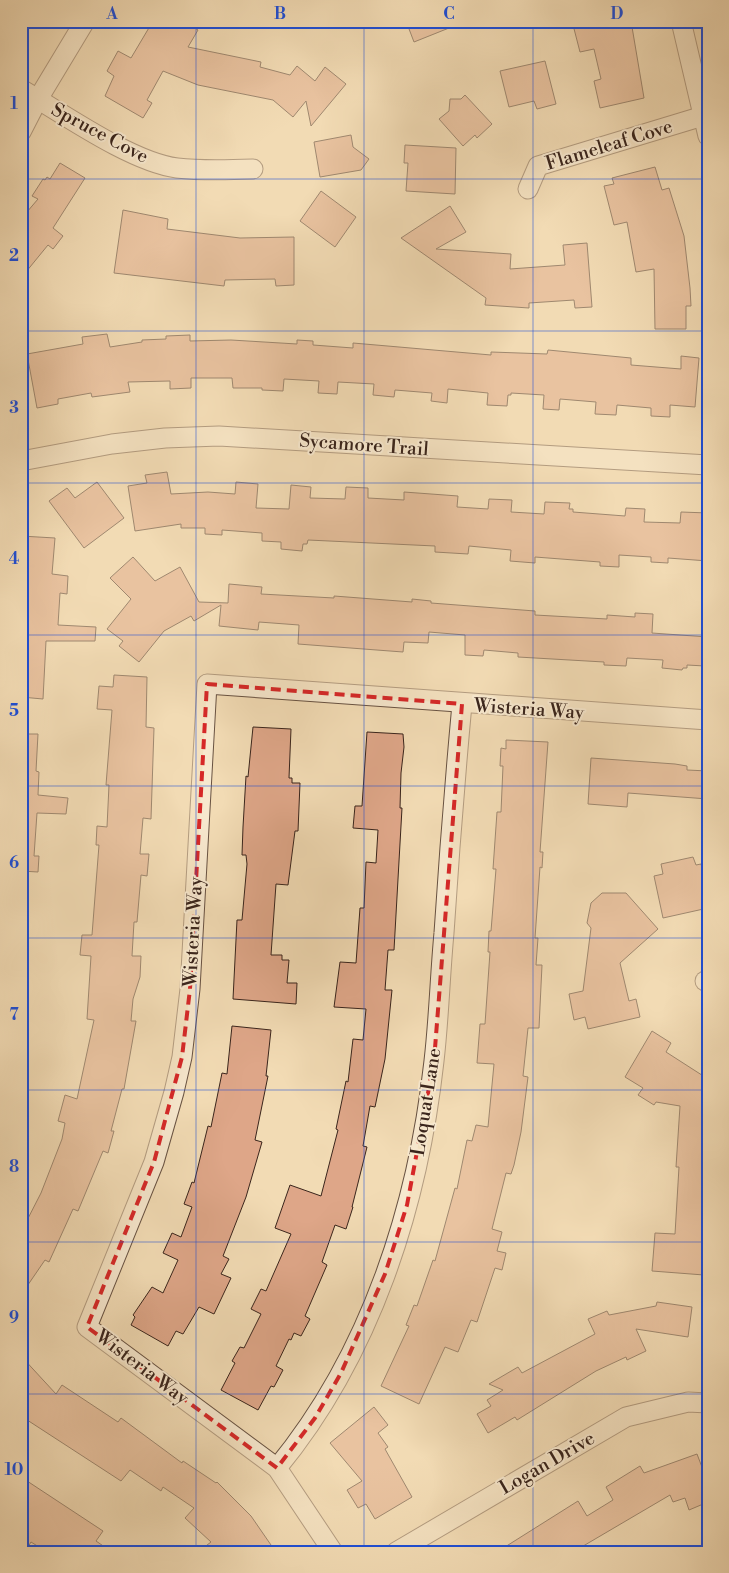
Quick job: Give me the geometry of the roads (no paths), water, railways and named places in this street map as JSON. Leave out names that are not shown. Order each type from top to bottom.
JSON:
[{"type":"street","points":[[21,132],[38,99],[86,21]]},
{"type":"street","points":[[681,21],[708,136]]},
{"type":"street","name":"Spruce Cove","points":[[21,89],[149,161],[176,168],[253,169]]},
{"type":"street","name":"Flameleaf Cove","points":[[528,190],[538,166],[703,116]]},
{"type":"street","name":"Sycamore Trail","points":[[21,461],[112,444],[165,438],[219,436],[708,465]]},
{"type":"street","name":"Wisteria Way","points":[[333,1552],[277,1468],[87,1327],[154,1162],[182,1057],[190,989],[208,684],[462,704],[708,720]]},
{"type":"street","name":"Loquat Lane","points":[[277,1468],[315,1418],[341,1373],[365,1324],[386,1274],[407,1205],[422,1134],[434,1062],[462,704]]},
{"type":"street","name":"Logan Drive","points":[[396,1552],[626,1417],[688,1402],[708,1403]]}]
